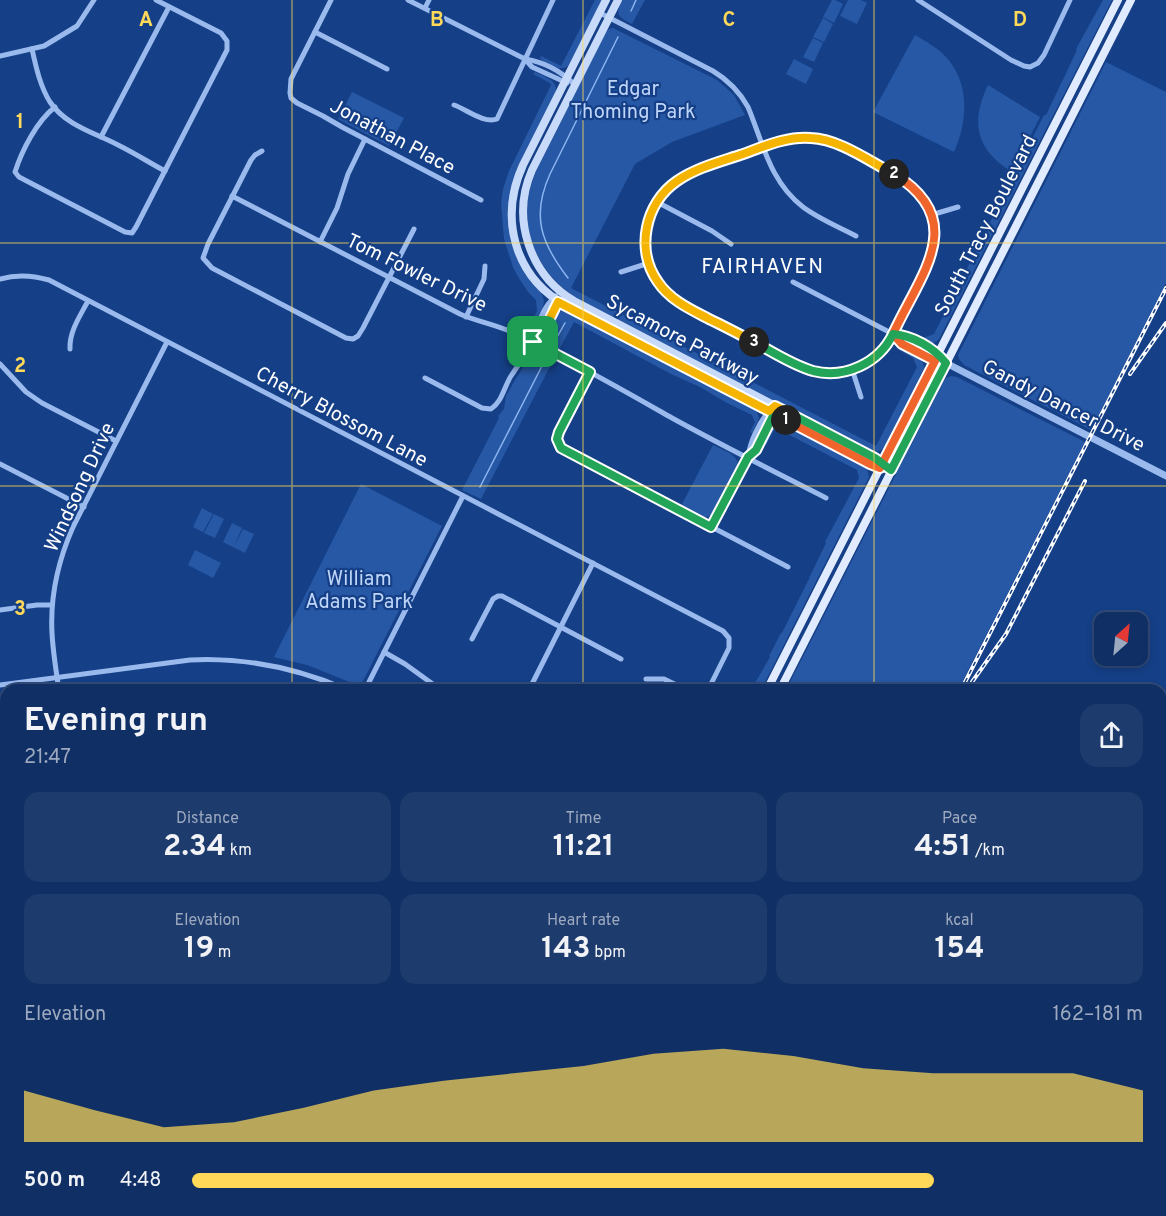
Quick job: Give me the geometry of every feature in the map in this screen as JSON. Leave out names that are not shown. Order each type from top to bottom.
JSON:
[{"type":"main road","name":"Sycamore Parkway","points":[[606,0],[520,171],[515,188],[512,208],[513,231],[520,256],[532,278],[556,300],[891,470]]},
{"type":"main road","name":"Sycamore Parkway","points":[[618,0],[525,189],[522,211],[525,234],[532,255],[544,274],[562,293],[574,301],[772,410]]},
{"type":"main road","name":"South Tracy Boulevard","points":[[770,684],[1118,0]]},
{"type":"main road","name":"South Tracy Boulevard","points":[[783,684],[1131,0]]},
{"type":"street","points":[[0,56],[44,46],[77,26],[94,0]]},
{"type":"street","points":[[55,107],[37,124],[15,172],[19,177],[114,227],[132,233],[227,50],[227,40],[221,33],[156,0]]},
{"type":"street","points":[[331,0],[315,32],[387,69]]},
{"type":"street","points":[[408,0],[525,59],[536,61],[575,85]]},
{"type":"street","points":[[425,8],[429,0]]},
{"type":"street","points":[[454,105],[491,121],[497,119],[554,0]]},
{"type":"street","points":[[918,0],[1011,60],[1030,67],[1038,63],[1044,55],[1070,0]]},
{"type":"street","points":[[101,137],[169,7]]},
{"type":"street","points":[[600,13],[730,82],[748,107],[777,180],[798,204],[856,236]]},
{"type":"street","name":"Jonathan Place","points":[[315,32],[291,80],[291,98],[342,128],[481,200]]},
{"type":"street","points":[[32,49],[41,83],[51,102],[66,119],[120,145],[165,171]]},
{"type":"street","points":[[802,137],[821,139],[840,145],[910,184],[923,199],[931,215],[934,240],[929,262],[893,334],[878,354],[866,363],[837,373],[813,371],[678,302],[666,292],[657,281],[646,250],[645,236],[648,221],[657,202],[671,185],[691,172],[782,140],[802,137]]},
{"type":"street","points":[[320,242],[337,208],[348,174],[365,139]]},
{"type":"street","points":[[262,151],[250,160],[204,251],[203,258],[212,268],[346,338],[353,339],[358,336],[414,230]]},
{"type":"street","name":"Tom Fowler Drive","points":[[232,196],[466,317],[508,330],[533,342],[826,498]]},
{"type":"street","points":[[657,202],[712,231],[731,244]]},
{"type":"street","points":[[931,215],[958,207]]},
{"type":"street","points":[[621,272],[649,263]]},
{"type":"street","points":[[466,317],[484,279],[485,266]]},
{"type":"street","name":"Cherry Blossom Lane","points":[[0,279],[19,275],[49,280],[723,631],[729,638],[729,648],[711,684]]},
{"type":"street","points":[[793,282],[893,334],[907,336],[946,363]]},
{"type":"street","points":[[425,378],[482,408],[491,409],[498,402],[512,375],[523,361],[533,342],[536,328],[562,293]]},
{"type":"street","points":[[70,349],[69,342],[73,331],[88,301]]},
{"type":"street","points":[[893,334],[902,344],[936,357]]},
{"type":"street","name":"Windsong Drive","points":[[58,684],[52,636],[52,605],[57,571],[66,543],[167,342]]},
{"type":"street","name":"Gandy Dancer Drive","points":[[946,363],[1166,476]]},
{"type":"street","points":[[0,364],[26,392],[42,403],[116,441]]},
{"type":"street","points":[[852,369],[861,397]]},
{"type":"street","points":[[590,372],[557,436],[558,443],[564,451],[788,567]]},
{"type":"street","points":[[711,527],[748,457],[749,447],[772,410]]},
{"type":"street","points":[[0,464],[84,507]]},
{"type":"street","points":[[368,684],[463,496]]},
{"type":"street","points":[[531,684],[593,563]]},
{"type":"street","points":[[472,639],[493,599],[502,596],[621,659]]},
{"type":"street","points":[[0,610],[52,605]]},
{"type":"street","points":[[384,652],[433,684]]},
{"type":"street","points":[[7,684],[205,659],[247,661],[269,665],[305,673],[333,684]]},
{"type":"street","points":[[646,679],[664,679],[674,684]]},
{"type":"green space","points":[[595,0],[602,0],[568,66],[558,68],[540,59],[541,56],[561,66]]},
{"type":"green space","points":[[622,0],[645,0],[632,24],[619,15]]},
{"type":"green space","points":[[832,0],[843,4],[834,23],[823,17]]},
{"type":"green space","points":[[848,0],[861,0],[867,3],[857,24],[840,16]]},
{"type":"green space","points":[[1103,0],[1112,0],[939,339],[929,343],[910,335],[911,332],[923,338],[934,334],[1046,115],[1076,49]]},
{"type":"green space","points":[[823,18],[833,24],[824,42],[813,37]]},
{"type":"green space","name":"Edgar Thoming Park","points":[[613,28],[717,80],[734,95],[745,115],[672,142],[635,164],[571,288],[876,446],[917,367],[913,358],[899,350],[901,348],[912,353],[922,361],[924,368],[885,446],[880,451],[869,451],[578,299],[562,287],[538,257],[531,241],[528,223],[531,186],[538,167],[606,32]]},
{"type":"green space","points":[[915,35],[943,54],[954,67],[963,91],[964,116],[954,152],[873,112]]},
{"type":"green space","points":[[813,38],[823,43],[814,62],[803,57]]},
{"type":"green space","points":[[794,59],[813,69],[806,84],[786,74]]},
{"type":"green space","points":[[1106,62],[1166,92],[1166,283],[1091,430],[964,365],[958,355]]},
{"type":"green space","points":[[535,72],[554,83],[556,90],[516,172],[511,189],[509,227],[516,254],[525,273],[541,292],[544,300],[537,318],[534,317],[537,311],[536,300],[517,275],[504,239],[501,203],[509,171],[551,85],[533,74]]},
{"type":"green space","points":[[988,85],[1040,117],[1012,172],[991,154],[980,134],[979,111]]},
{"type":"green space","points":[[352,92],[404,118],[389,146],[338,119]]},
{"type":"green space","points":[[562,311],[568,311],[752,407],[759,418],[752,433],[750,432],[755,422],[752,415],[574,322],[559,350],[548,345],[545,336],[548,327]]},
{"type":"green space","points":[[540,352],[554,359],[481,499],[462,490],[498,416],[504,409],[506,396],[516,378],[532,354]]},
{"type":"green space","points":[[957,377],[1085,442],[961,684],[789,684],[943,382],[946,378]]},
{"type":"green space","points":[[782,423],[863,465],[869,477],[764,684],[754,684],[859,478],[857,470],[778,429],[774,430],[766,445],[762,443],[772,427]]},
{"type":"green space","points":[[713,445],[732,454],[738,464],[712,514],[704,517],[681,506]]},
{"type":"green space","name":"William Adams Park","points":[[361,484],[442,526],[363,681],[354,684],[307,665],[274,657]]},
{"type":"green space","points":[[202,508],[213,514],[203,532],[193,527]]},
{"type":"green space","points":[[214,514],[224,519],[215,538],[204,533]]},
{"type":"green space","points":[[232,523],[242,528],[234,547],[243,529],[254,534],[245,553],[223,542]]},
{"type":"green space","points":[[195,550],[221,563],[213,578],[188,565]]},
{"type":"waterway","points":[[631,11],[636,0]]},
{"type":"waterway","points":[[568,278],[545,241],[540,216],[541,203],[550,174],[618,37]]},
{"type":"waterway","points":[[556,339],[565,323]]},
{"type":"waterway","points":[[480,487],[543,364]]},
{"type":"railway","points":[[964,684],[1166,288]]},
{"type":"railway","points":[[1130,374],[1166,323]]},
{"type":"railway","points":[[972,682],[1006,634],[1085,481]]},
{"type":"district","name":"FAIRHAVEN","points":[[763,266]]},
{"type":"route","points":[[533,342],[543,332],[558,302],[769,411],[775,406],[875,458],[883,463],[891,470],[946,363],[938,354],[907,336],[893,334],[878,354],[860,367],[845,372],[829,373],[804,368],[678,302],[666,292],[651,270],[645,236],[648,221],[657,202],[665,190],[676,181],[691,172],[770,144],[802,137],[831,141],[895,174],[917,191],[931,215],[934,240],[929,262],[893,334],[902,344],[935,361],[883,463],[880,468],[774,414],[756,450],[748,457],[711,527],[564,451],[559,446],[557,436],[590,372],[533,342]]}]
